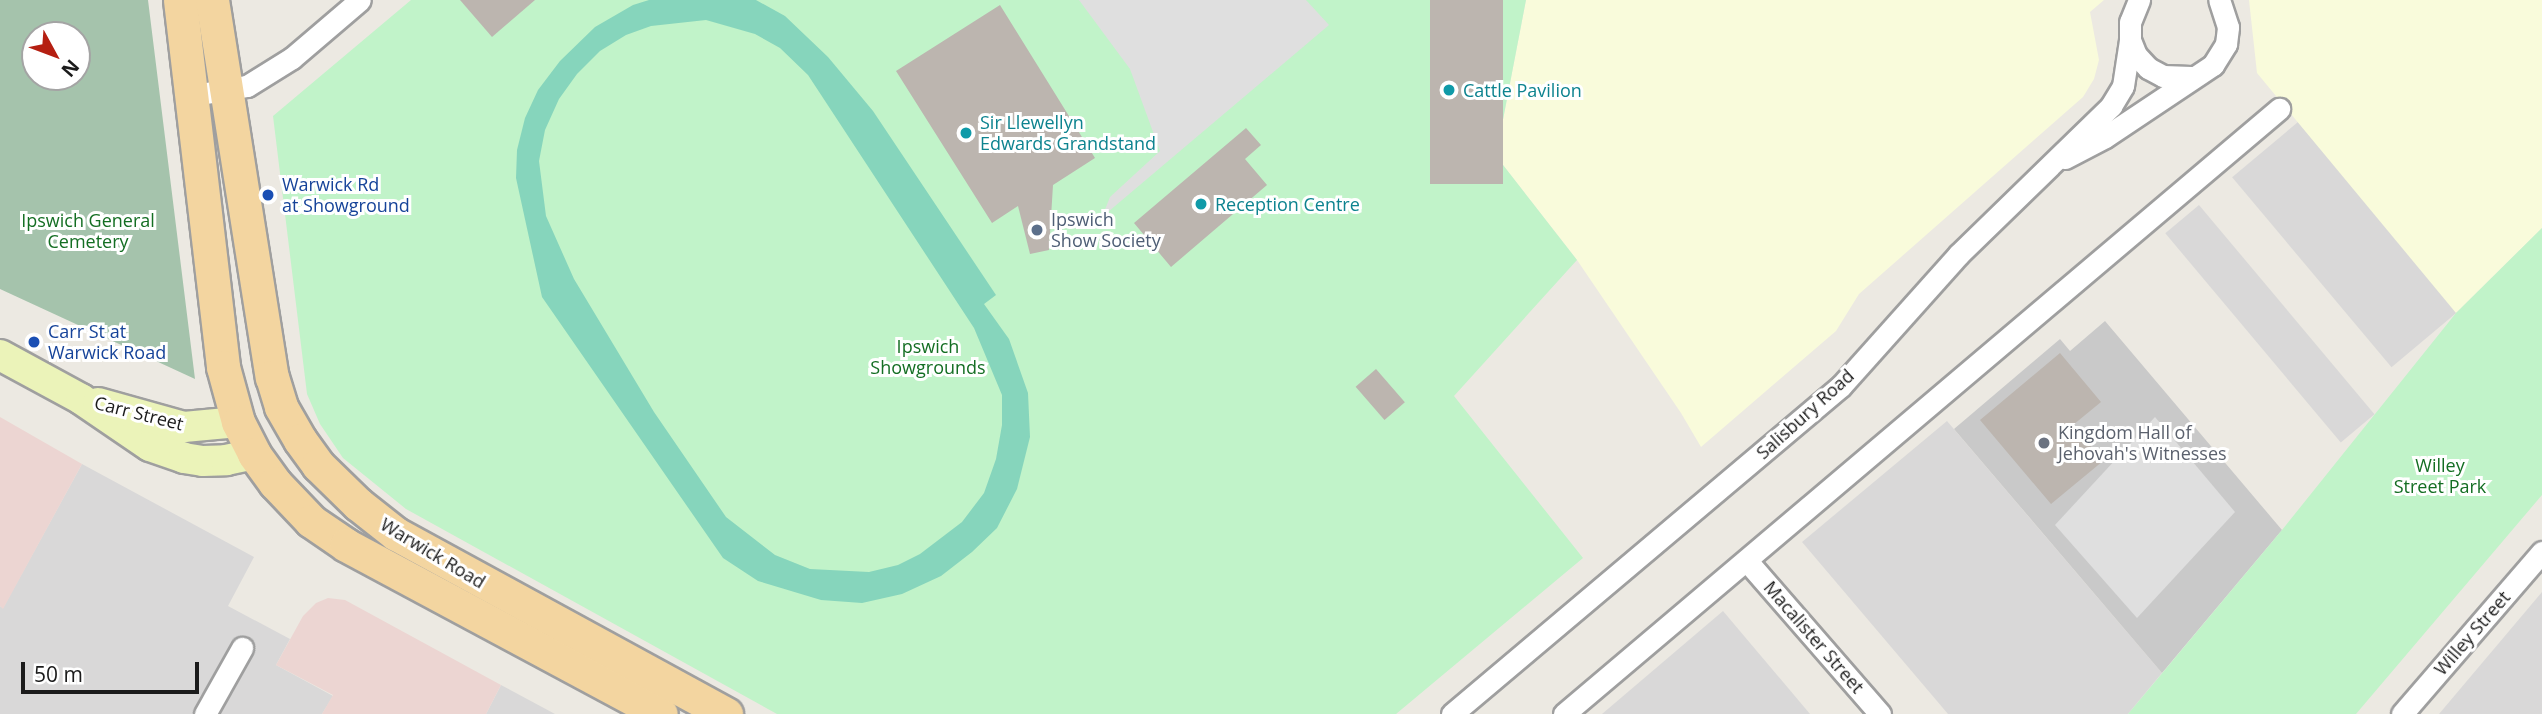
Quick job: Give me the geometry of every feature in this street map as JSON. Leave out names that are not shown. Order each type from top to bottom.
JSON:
[{"type":"main road","name":"Warwick Road","points":[[180,0],[189,96],[223,367],[238,422],[254,454],[275,483],[312,521],[346,545],[661,714]]},
{"type":"main road","name":"Warwick Road","points":[[212,0],[272,377],[289,423],[318,465],[358,504],[396,534],[726,714]]},
{"type":"main road","name":"Carr Street","points":[[0,355],[81,399],[130,435],[184,458],[226,460],[254,454]]},
{"type":"main road","name":"Carr Street","points":[[81,399],[184,426],[238,422]]},
{"type":"main road","points":[[238,422],[289,423]]},
{"type":"main road","points":[[254,454],[289,423]]},
{"type":"street","points":[[189,96],[247,86],[292,58],[360,0]]},
{"type":"street","name":"Salisbury Road","points":[[1452,714],[1841,386],[1958,255],[2054,164],[2118,96],[2129,67],[2130,22],[2139,0]]},
{"type":"street","points":[[2054,164],[2105,137],[2191,77],[2213,65],[2226,44],[2228,27],[2219,0]]},
{"type":"street","points":[[2130,40],[2136,55],[2148,68],[2163,76],[2191,77]]},
{"type":"street","points":[[1564,714],[2279,109]]},
{"type":"street","name":"Willey Street","points":[[2402,714],[2542,552]]},
{"type":"street","name":"Macalister Street","points":[[1747,561],[1881,714]]},
{"type":"street","points":[[205,714],[242,648]]},
{"type":"shaded area","points":[[1079,0],[1306,0],[1329,25],[1102,217],[1110,197],[1160,151],[1130,69]]},
{"type":"shaded area","points":[[1526,0],[2104,0],[2090,12],[2099,60],[2094,79],[2083,97],[1859,294],[1836,331],[1701,447],[1681,413],[1577,260],[1496,156]]},
{"type":"shaded area","points":[[2249,0],[2542,0],[2542,228],[2456,313],[2257,73]]},
{"type":"shaded area","points":[[2298,122],[2457,312],[2392,367],[2232,177]]},
{"type":"shaded area","points":[[2199,205],[2374,414],[2341,442],[2165,233]]},
{"type":"shaded area","points":[[2105,321],[2282,530],[2162,673],[1954,429],[2060,339],[2070,351]]},
{"type":"shaded area","points":[[0,417],[82,464],[3,609],[0,606]]},
{"type":"shaded area","points":[[2155,417],[2235,512],[2137,618],[2055,525]]},
{"type":"shaded area","points":[[1947,421],[2162,673],[2128,714],[1948,714],[1802,542]]},
{"type":"shaded area","points":[[82,464],[254,557],[228,606],[290,639],[276,665],[333,696],[322,714],[0,714],[0,606],[3,608]]},
{"type":"shaded area","points":[[2542,592],[2542,714],[2439,714]]},
{"type":"shaded area","points":[[328,598],[345,600],[501,685],[486,714],[322,714],[333,695],[276,665],[303,616],[316,603]]},
{"type":"shaded area","points":[[1723,611],[1810,714],[1602,714]]},
{"type":"shaded area","points":[[501,685],[555,714],[486,714]]},
{"type":"green space","name":"Ipswich General Cemetery","points":[[0,0],[148,0],[195,379],[0,289]]},
{"type":"green space","name":"Ipswich Showgrounds","points":[[411,0],[1526,0],[1496,156],[1577,260],[1454,396],[1583,558],[1396,714],[777,714],[406,509],[343,458],[320,424],[307,394],[273,116]]},
{"type":"green space","points":[[649,0],[756,0],[785,16],[828,57],[873,111],[996,295],[984,304],[1009,339],[1028,393],[1030,437],[1017,489],[997,528],[941,576],[902,594],[862,603],[821,600],[758,581],[723,558],[542,297],[516,178],[517,150],[525,118],[538,90],[560,61],[595,27],[633,5]],"holes":[[[706,20],[755,34],[780,48],[808,75],[974,328],[1002,395],[1002,425],[996,459],[984,493],[962,522],[920,554],[898,565],[869,572],[810,569],[775,555],[726,517],[654,412],[574,279],[546,216],[539,161],[545,130],[559,99],[577,74],[600,51],[626,35],[651,26]]]},
{"type":"green space","name":"Willey Street Park","points":[[2542,228],[2542,495],[2356,714],[2128,714],[2282,530],[2456,313]]},
{"type":"building","points":[[460,0],[535,0],[492,37]]},
{"type":"building","name":"Cattle Pavilion","points":[[1430,0],[1503,0],[1503,184],[1430,184]]},
{"type":"building","points":[[1000,5],[1095,158],[1053,185],[1049,250],[1030,254],[1018,206],[992,223],[896,71]]},
{"type":"building","name":"Reception Centre","points":[[1246,128],[1261,145],[1245,159],[1267,185],[1171,267],[1134,223]]},
{"type":"building","name":"Kingdom Hall of Jehovah's Witnesses","points":[[2060,353],[2101,402],[2073,425],[2103,461],[2051,504],[1980,420]]},
{"type":"building","points":[[1376,369],[1405,402],[1384,420],[1356,387]]},
{"type":"place","name":"Cattle Pavilion","points":[[1449,90]]},
{"type":"place","name":"Sir Llewellyn Edwards Grandstand","points":[[966,133]]},
{"type":"place","name":"Warwick Rd at Showground","points":[[268,195]]},
{"type":"place","name":"Reception Centre","points":[[1201,204]]},
{"type":"place","name":"Ipswich Show Society","points":[[1037,230]]},
{"type":"place","name":"Carr St at Warwick Road","points":[[34,342]]},
{"type":"place","name":"Kingdom Hall of Jehovah's Witnesses","points":[[2044,443]]}]
